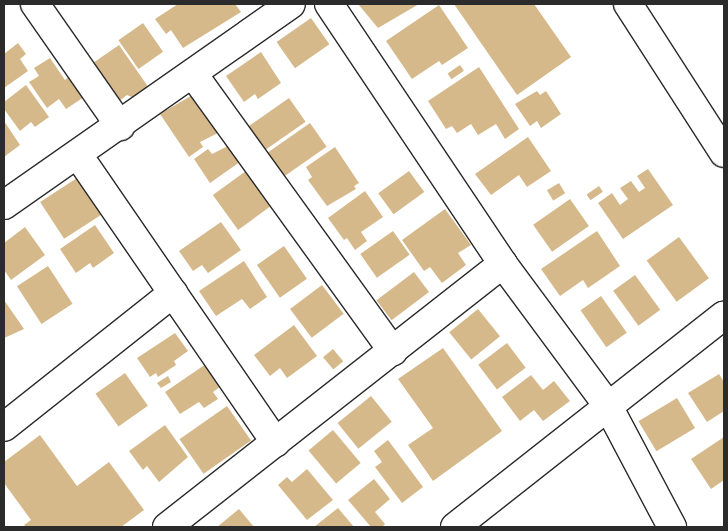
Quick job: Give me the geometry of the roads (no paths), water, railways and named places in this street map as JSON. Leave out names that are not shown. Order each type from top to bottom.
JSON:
[{"type":"street","points":[[35,4],[120,126]]},
{"type":"street","points":[[4,206],[193,74],[256,14],[291,4]]},
{"type":"street","points":[[329,4],[503,264],[608,406],[672,527]]},
{"type":"street","points":[[628,4],[724,153]]},
{"type":"street","points":[[193,74],[393,351]]},
{"type":"street","points":[[78,155],[276,443]]},
{"type":"street","points":[[167,527],[503,264]]},
{"type":"street","points":[[4,427],[173,293]]},
{"type":"street","points":[[455,527],[724,315]]}]
